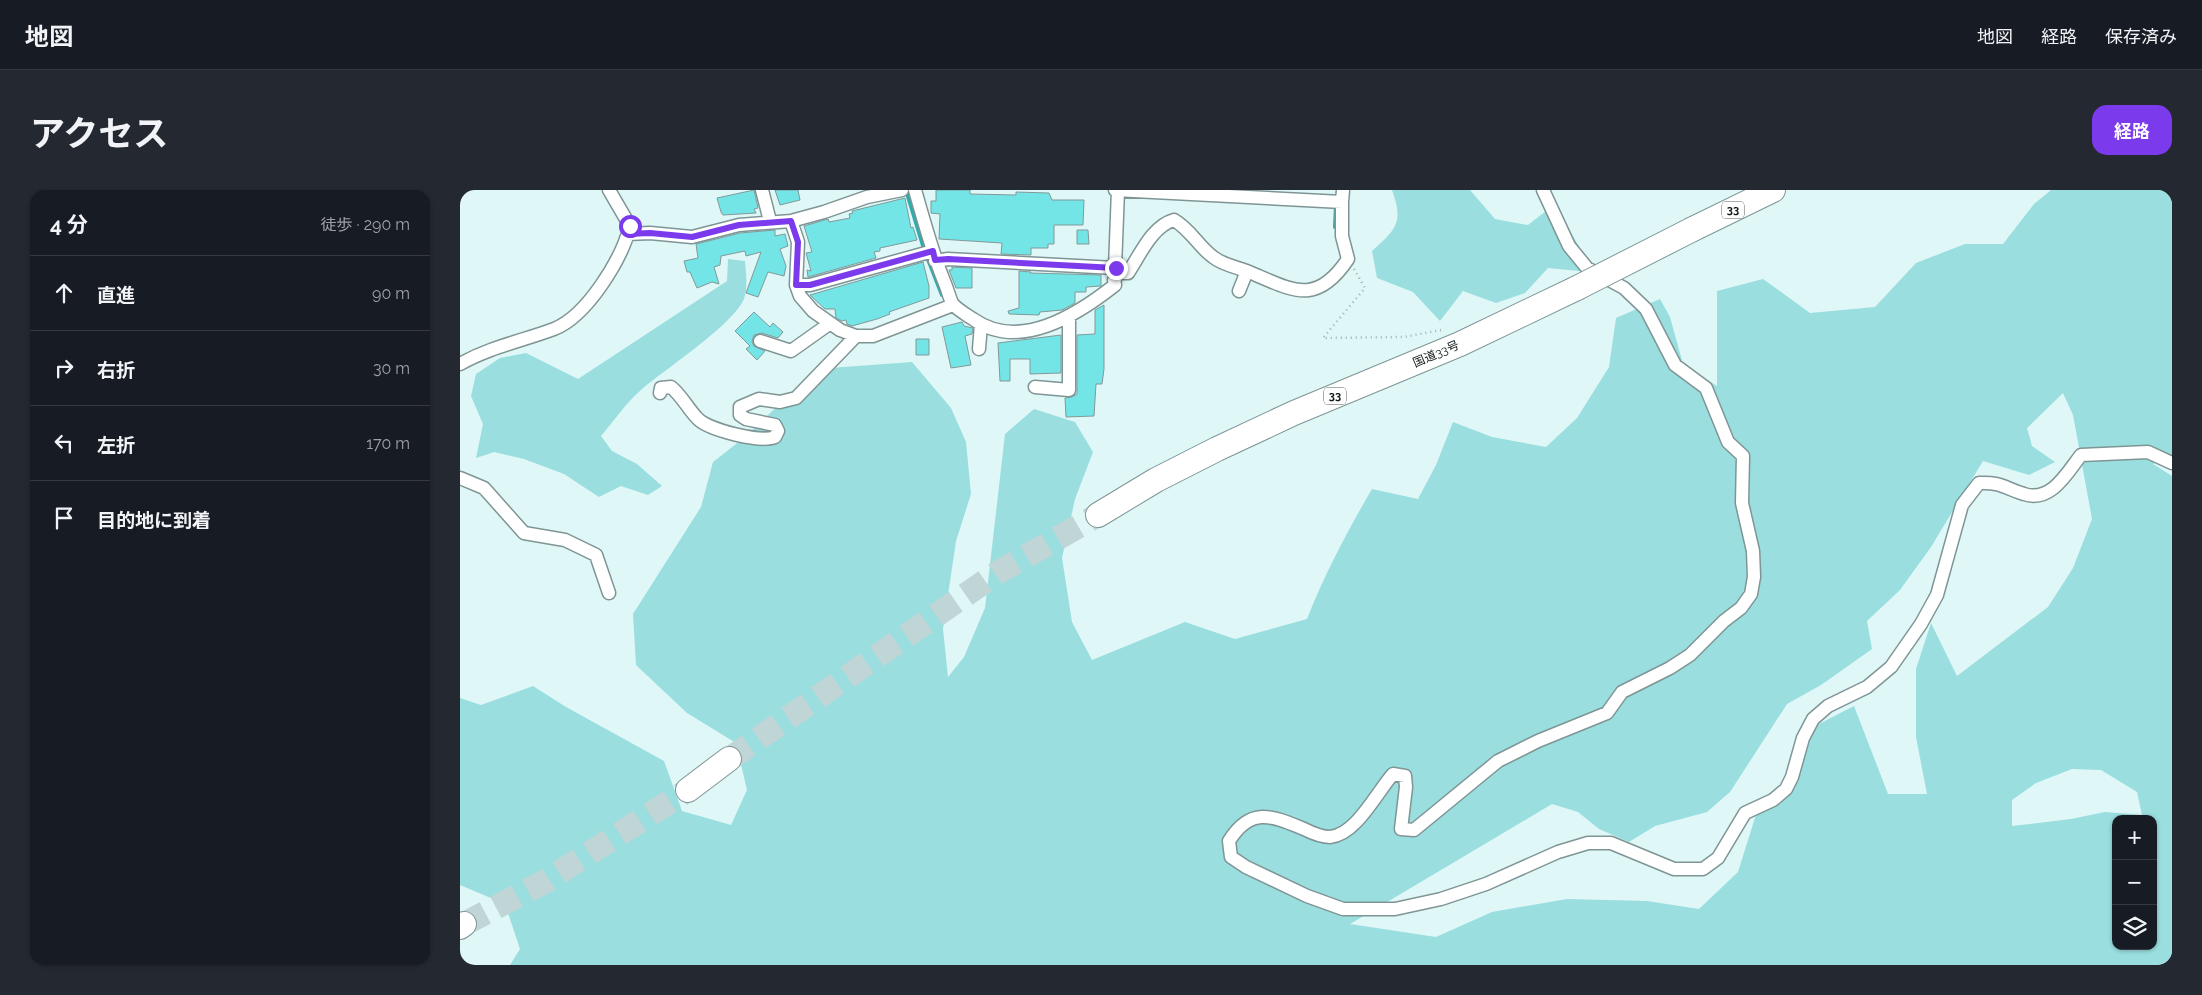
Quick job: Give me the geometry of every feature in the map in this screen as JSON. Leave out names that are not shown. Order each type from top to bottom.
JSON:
[{"type":"highway","name":"国道33号","points":[[1098,515],[1156,480],[1225,445],[1294,413],[1460,344],[1773,190]]},
{"type":"highway","points":[[688,790],[729,759]]},
{"type":"street","points":[[460,364],[480,352],[556,328],[578,312],[600,289],[628,234],[630,226],[611,190]]},
{"type":"street","points":[[762,190],[770,221]]},
{"type":"street","points":[[628,234],[650,233],[692,237],[739,225],[770,221],[791,221],[867,197],[902,190]]},
{"type":"street","points":[[796,285],[810,285],[934,256],[948,259],[1117,270],[1128,273],[1156,230],[1165,223],[1174,220],[1183,226],[1213,257],[1287,288],[1307,291],[1330,282],[1348,259],[1342,236],[1343,196],[1117,190],[1117,270],[1114,280],[1115,285],[1069,318],[1033,329],[996,332],[953,305],[934,256],[915,190]]},
{"type":"street","points":[[1543,190],[1569,246],[1587,268],[1624,288],[1646,309],[1675,365],[1706,388],[1728,442],[1742,456],[1742,503],[1753,551],[1754,577],[1750,594],[1741,608],[1724,621],[1690,655],[1670,668],[1622,692],[1607,713],[1538,741],[1498,762],[1414,830],[1401,829],[1406,787],[1405,776],[1393,774],[1355,825],[1331,837],[1316,835],[1274,816],[1252,818],[1237,827],[1229,840],[1231,857],[1246,867],[1307,896],[1343,909],[1395,909],[1441,899],[1468,890],[1558,852],[1588,843],[1611,843],[1674,869],[1703,869],[1718,858],[1745,813],[1773,800],[1786,789],[1792,777],[1803,738],[1813,719],[1828,706],[1867,687],[1891,667],[1921,624],[1937,595],[1962,505],[1979,483],[1997,482],[2026,495],[2044,495],[2054,488],[2081,454],[2148,452],[2172,463]]},
{"type":"street","points":[[791,221],[798,242],[796,285],[800,296],[813,311],[829,324],[856,336],[873,336],[953,305]]},
{"type":"street","points":[[1239,291],[1247,271]]},
{"type":"street","points":[[1035,387],[1069,390],[1069,318]]},
{"type":"street","points":[[760,341],[791,350],[829,324]]},
{"type":"street","points":[[979,349],[981,324]]},
{"type":"street","points":[[660,393],[661,388],[671,387],[703,423],[747,438],[770,439],[775,437],[778,431],[776,425],[746,419],[740,415],[740,407],[759,400],[780,402],[796,398],[856,336]]},
{"type":"street","points":[[460,478],[484,488],[524,533],[565,540],[596,555],[609,593]]},
{"type":"path","points":[[1348,259],[1365,288],[1323,338],[1395,338],[1441,330]]},
{"type":"shaded area","points":[[1392,190],[1470,190],[1495,219],[1528,225],[1546,211],[1571,233],[1589,263],[1579,271],[1548,268],[1525,293],[1496,303],[1463,291],[1440,321],[1413,292],[1377,278],[1372,251],[1387,237],[1396,225],[1396,201]]},
{"type":"shaded area","points":[[2051,190],[2172,190],[2172,455],[2153,464],[2172,476],[2172,965],[510,965],[520,949],[505,904],[460,885],[460,698],[481,705],[533,686],[566,707],[664,761],[682,811],[731,825],[747,790],[736,743],[687,713],[636,665],[633,614],[701,507],[713,462],[745,437],[816,369],[912,362],[951,408],[966,442],[971,494],[956,541],[943,629],[948,677],[964,657],[985,608],[1005,434],[1034,409],[1075,422],[1093,452],[1075,499],[1062,558],[1072,622],[1092,660],[1185,622],[1235,639],[1307,619],[1337,553],[1372,489],[1418,499],[1436,465],[1453,422],[1492,437],[1546,447],[1577,418],[1609,367],[1616,318],[1660,299],[1670,317],[1683,364],[1717,386],[1717,291],[1763,279],[1810,313],[1875,307],[1916,263],[1965,244],[2003,244],[2034,204]],"holes":[[[2063,393],[2073,415],[2092,519],[2073,568],[2048,607],[1957,676],[1931,623],[1916,669],[1916,737],[1927,794],[1888,794],[1854,706],[1817,725],[1781,790],[1759,805],[1738,872],[1699,909],[1647,901],[1567,899],[1492,912],[1436,937],[1350,924],[1552,804],[1578,812],[1599,829],[1629,842],[1655,826],[1707,812],[1730,792],[1787,704],[1821,685],[1872,649],[1867,621],[1900,590],[1931,547],[1983,461],[2029,475],[2055,462],[2032,446],[2027,428]],[[2072,769],[2101,770],[2137,792],[2142,815],[2105,812],[2071,819],[2012,826],[2012,800],[2036,783]]]},
{"type":"shaded area","points":[[728,259],[745,261],[746,290],[744,299],[737,310],[697,347],[641,390],[625,406],[601,436],[612,451],[637,464],[662,486],[648,495],[621,486],[599,497],[564,474],[524,459],[494,452],[476,458],[483,424],[471,396],[476,374],[500,358],[526,353],[578,379],[727,281]]},
{"type":"building","points":[[754,190],[758,208],[754,209],[756,213],[723,215],[717,198]]},
{"type":"building","points":[[775,190],[798,190],[800,200],[780,205]]},
{"type":"building","points":[[936,190],[970,190],[970,194],[1016,195],[1016,192],[1049,193],[1052,200],[1084,200],[1083,225],[1054,225],[1054,244],[1048,244],[1048,248],[1031,248],[1031,255],[1001,254],[1002,243],[939,239],[940,214],[931,213],[931,201],[936,201]]},
{"type":"building","points":[[905,198],[911,228],[913,227],[917,240],[880,248],[880,251],[874,252],[876,258],[808,277],[807,270],[811,271],[806,253],[812,252],[804,226],[828,219],[829,222],[850,218],[849,214],[853,213],[852,211]]},
{"type":"building","points":[[775,230],[775,236],[785,234],[788,246],[780,249],[786,266],[784,276],[768,272],[758,297],[746,293],[761,252],[746,256],[745,251],[721,256],[720,265],[714,267],[719,284],[712,282],[697,288],[690,272],[687,272],[684,261],[698,258],[696,244],[740,233]]},
{"type":"building","points":[[1077,230],[1088,230],[1089,244],[1077,244]]},
{"type":"building","points":[[923,262],[929,286],[929,298],[889,312],[890,314],[877,319],[852,326],[847,324],[846,320],[842,321],[836,318],[835,309],[825,309],[810,295]]},
{"type":"building","points":[[952,267],[972,268],[972,288],[956,288],[949,270],[952,270]]},
{"type":"building","points":[[1019,271],[1101,275],[1101,286],[1086,287],[1086,292],[1075,292],[1075,303],[1062,310],[1040,312],[1039,315],[1009,314],[1008,311],[1019,308]]},
{"type":"building","points":[[1104,305],[1104,369],[1102,384],[1096,384],[1094,416],[1066,417],[1065,398],[1077,394],[1077,335],[1095,334],[1095,310]]},
{"type":"building","points":[[754,312],[770,327],[773,323],[783,332],[778,338],[762,333],[754,335],[752,342],[754,346],[765,351],[757,360],[746,349],[750,346],[735,331]]},
{"type":"building","points":[[962,322],[964,326],[973,328],[972,334],[965,336],[971,365],[951,368],[942,327]]},
{"type":"building","points":[[1061,335],[1061,373],[1030,374],[1030,359],[1010,359],[1010,381],[1000,381],[998,343]]},
{"type":"building","points":[[916,339],[929,339],[929,355],[916,355]]},
{"type":"waterway","points":[[906,190],[924,249],[942,295]]},
{"type":"waterway","points":[[1335,227],[1336,205]]},
{"type":"tunnel","points":[[729,759],[997,573],[1098,515]]},
{"type":"tunnel","points":[[464,924],[546,881],[688,790]]},
{"type":"route","points":[[630,226],[628,234],[650,233],[692,237],[739,225],[770,221],[791,221],[798,242],[796,285],[810,285],[933,251],[935,260],[948,259],[1116,268]]}]
